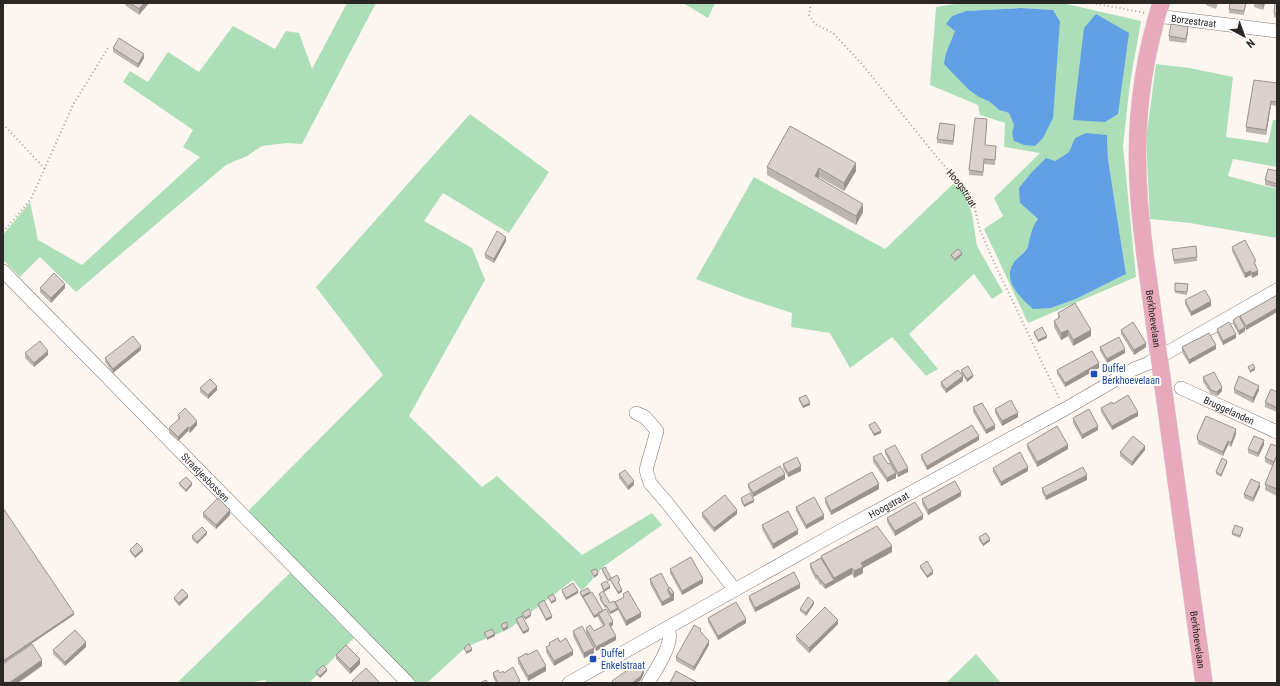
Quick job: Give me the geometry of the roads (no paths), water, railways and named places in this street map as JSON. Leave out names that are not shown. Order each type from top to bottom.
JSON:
[{"type":"main road","name":"Berkhoevelaan","points":[[1159,9],[1150,38],[1142,85],[1137,143],[1139,198],[1145,255],[1204,683]]},
{"type":"street","name":"Borzestraat","points":[[1159,9],[1277,31]]},
{"type":"street","name":"Straatjesbossen","points":[[3,271],[408,683]]},
{"type":"street","name":"Hoogstraat","points":[[569,683],[1277,290]]},
{"type":"street","name":"Bruggelanden","points":[[1181,388],[1277,432]]},
{"type":"street","points":[[636,413],[645,417],[657,431],[646,470],[650,483],[735,590]]},
{"type":"street","points":[[648,683],[670,642],[671,632],[668,628]]},
{"type":"water","points":[[1021,8],[1053,10],[1060,21],[1053,118],[1043,138],[1035,146],[1024,145],[1014,141],[1012,133],[1014,125],[1009,113],[999,110],[990,102],[979,97],[968,89],[944,64],[946,53],[955,31],[946,24],[952,16],[966,11]]},
{"type":"water","points":[[1096,14],[1129,33],[1118,114],[1105,122],[1073,120],[1084,28]]},
{"type":"water","points":[[1086,133],[1107,135],[1108,159],[1126,274],[1076,299],[1051,308],[1033,309],[1019,295],[1010,277],[1010,270],[1016,260],[1027,248],[1032,229],[1038,219],[1020,203],[1019,188],[1046,158],[1055,161],[1069,152],[1075,138]]},
{"type":"place","name":"Duffel Berkhoevelaan","points":[[1094,374]]},
{"type":"place","name":"Duffel Enkelstraat","points":[[593,659]]}]
